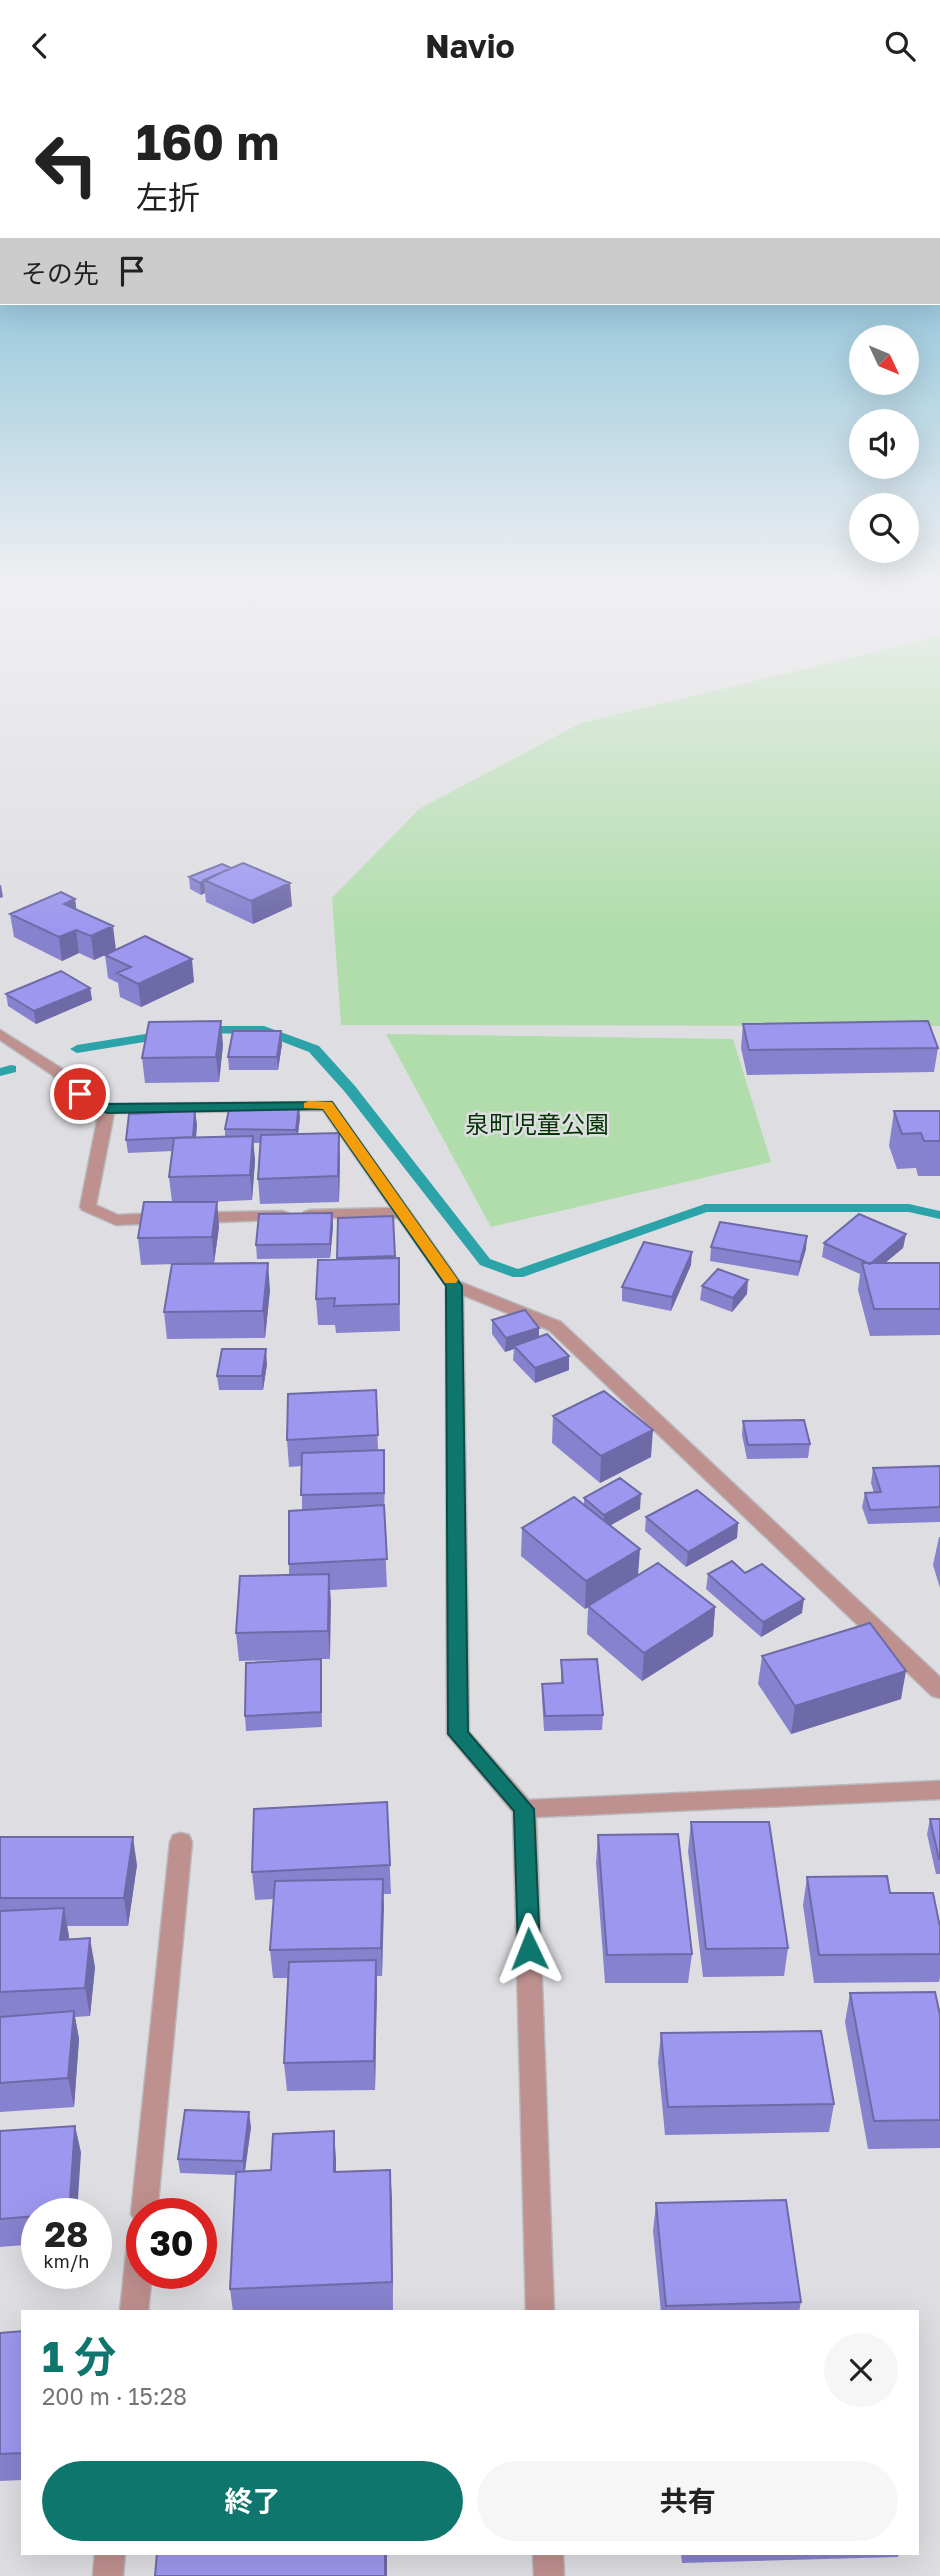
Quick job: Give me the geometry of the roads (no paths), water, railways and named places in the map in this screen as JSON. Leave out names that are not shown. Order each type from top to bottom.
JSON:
[{"type":"street","points":[[0,1034],[56,1071],[80,1094],[107,1109],[327,1105],[454,1286],[555,1326],[940,1690]]},
{"type":"street","points":[[107,1109],[88,1207],[116,1220],[403,1213]]},
{"type":"street","points":[[454,1286],[458,1734],[524,1809],[540,2310]]},
{"type":"street","points":[[524,1809],[940,1790]]},
{"type":"street","points":[[146,2198],[181,1842]]},
{"type":"street","points":[[134,2310],[136,2289]]},
{"type":"street","points":[[108,2576],[110,2555]]},
{"type":"street","points":[[548,2555],[549,2576]]},
{"type":"waterway","points":[[200,1030],[264,1030],[314,1049],[350,1089],[485,1262],[518,1274],[705,1208],[909,1208],[940,1215]]},
{"type":"waterway","points":[[77,1049],[164,1035]]},
{"type":"waterway","points":[[0,1072],[11,1069]]},
{"type":"park label","name":"泉町児童公園","points":[[537,1125]]}]
